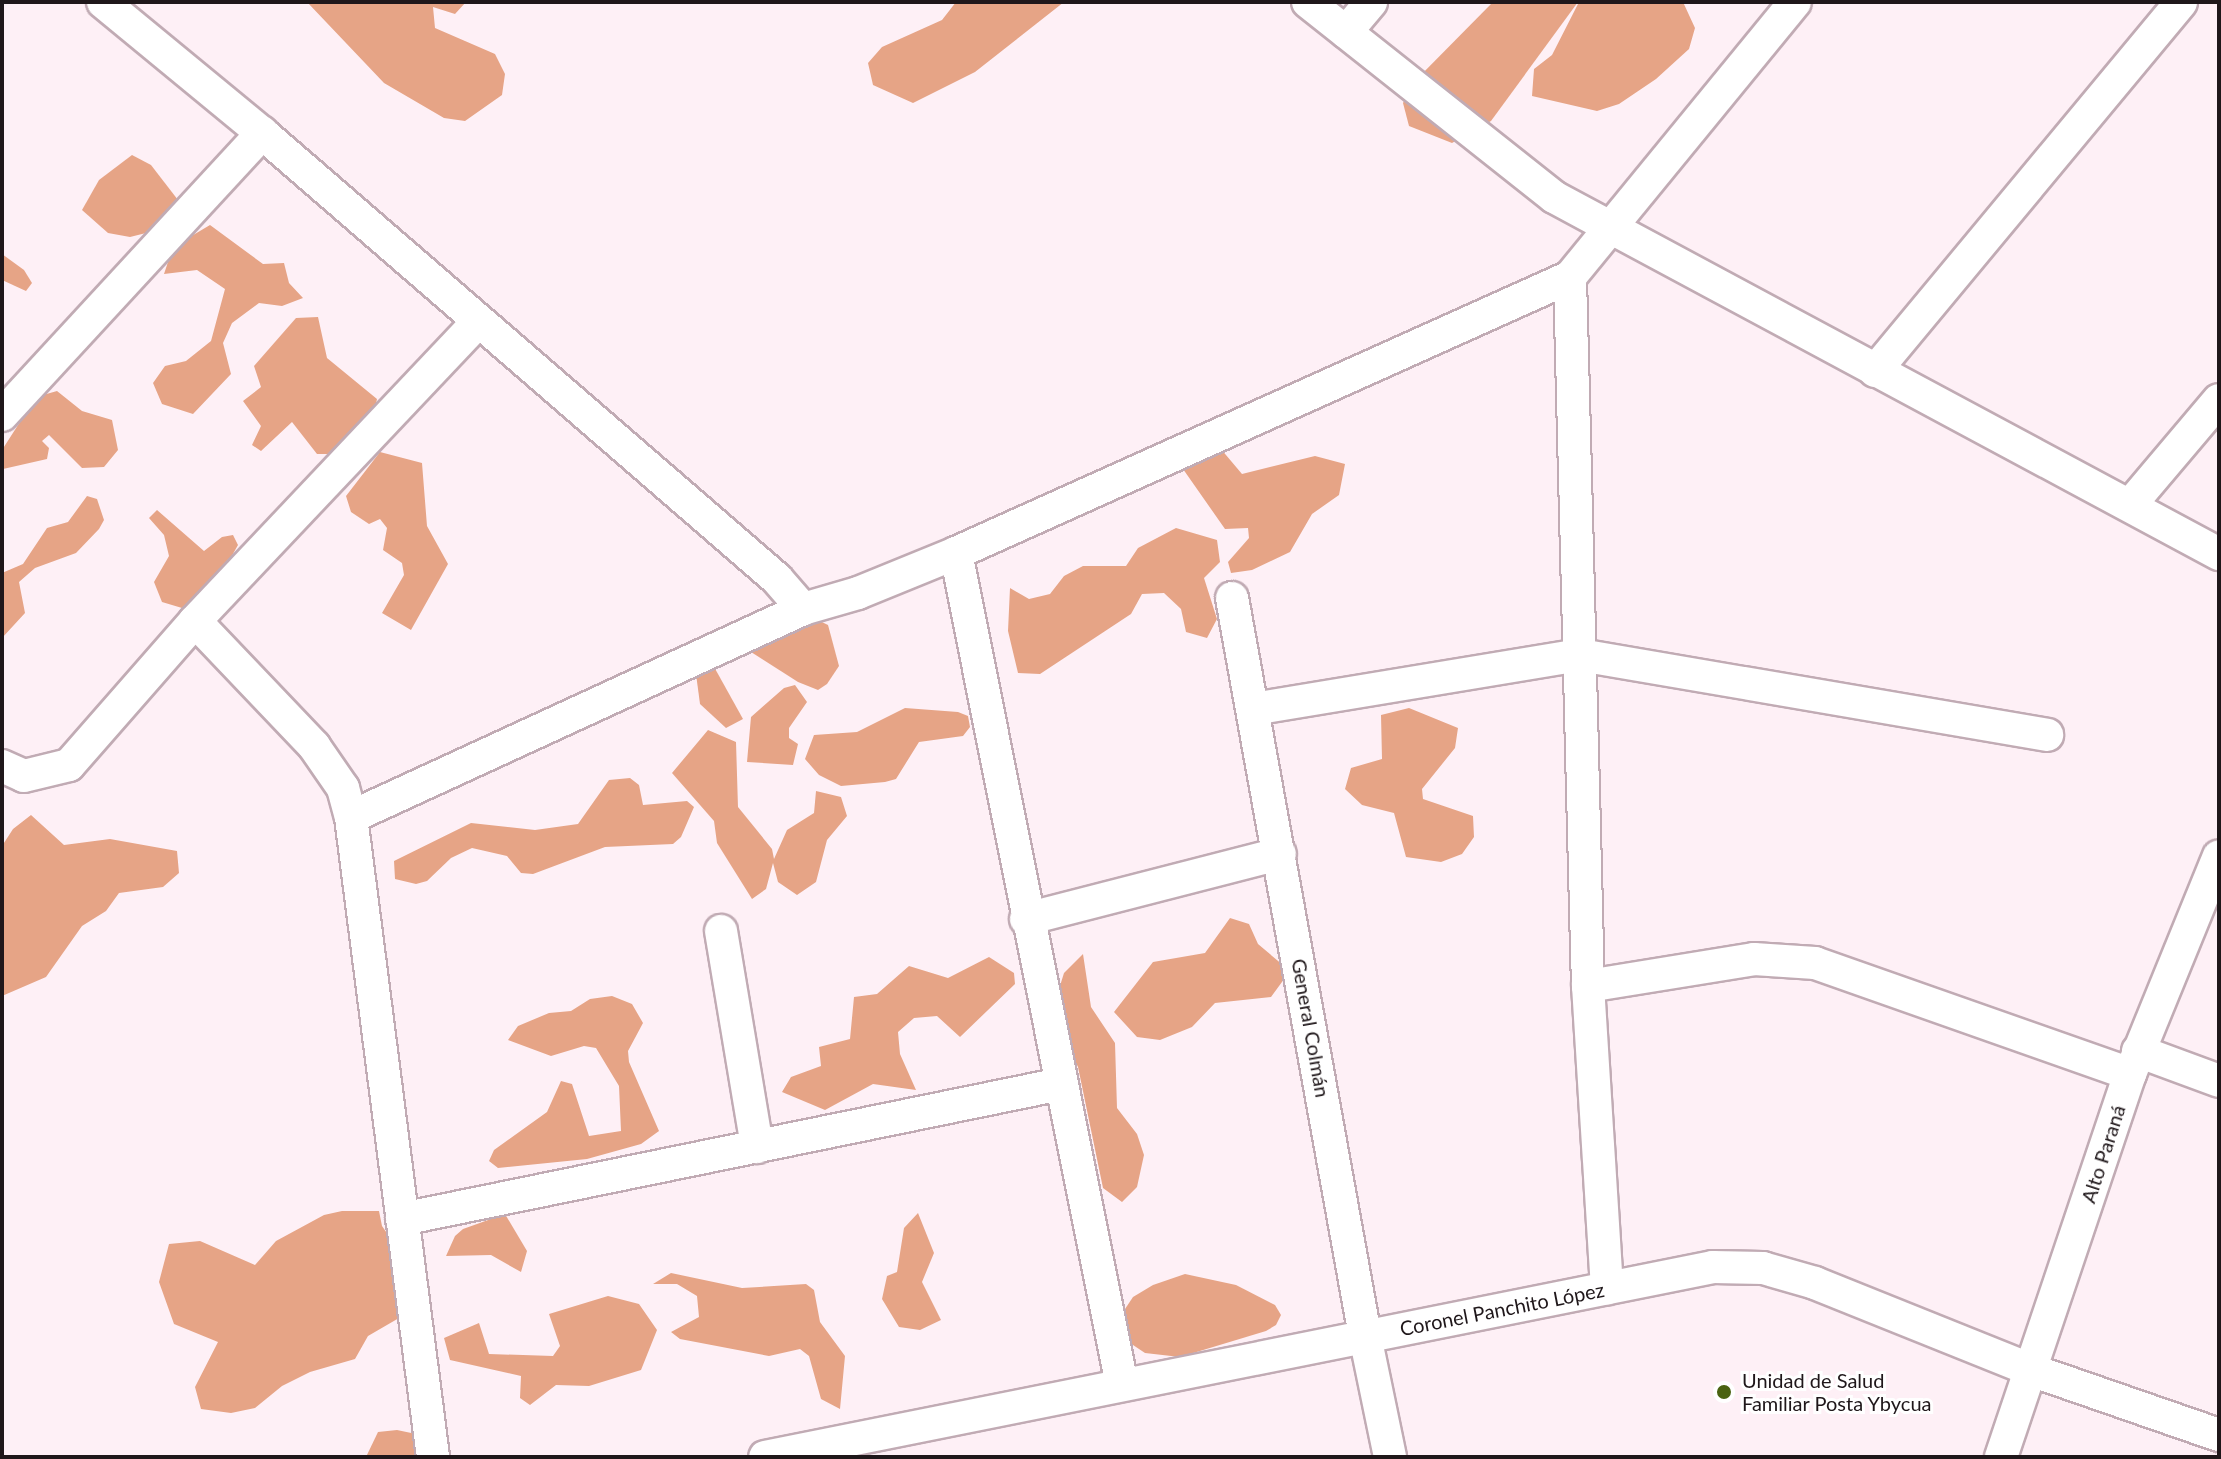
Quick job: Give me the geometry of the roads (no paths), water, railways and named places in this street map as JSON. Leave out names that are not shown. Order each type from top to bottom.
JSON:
[{"type":"street","points":[[103,2],[262,133],[777,579],[803,609]]},
{"type":"street","points":[[1308,2],[1554,197],[1875,371],[2131,504],[2219,554]]},
{"type":"street","points":[[1346,32],[1371,2]]},
{"type":"street","points":[[351,817],[803,609],[858,593],[956,553],[1570,277],[1795,2]]},
{"type":"street","points":[[1875,371],[2181,2]]},
{"type":"street","points":[[2,415],[262,133]]},
{"type":"street","points":[[1570,277],[1588,986],[1607,1288]]},
{"type":"street","points":[[2,766],[24,776],[69,765],[195,621],[478,322]]},
{"type":"street","points":[[2131,504],[2219,400]]},
{"type":"street","points":[[956,553],[1026,919],[1122,1385]]},
{"type":"street","name":"General Colmán","points":[[1232,598],[1365,1336],[1390,1457]]},
{"type":"street","points":[[195,621],[314,746],[343,788],[351,817],[433,1457]]},
{"type":"street","points":[[1253,709],[1580,655],[2047,735]]},
{"type":"street","points":[[1026,919],[1280,854]]},
{"type":"street","name":"Alto Paraná","points":[[2001,1457],[2134,1063],[2219,856]]},
{"type":"street","points":[[721,931],[757,1147]]},
{"type":"street","points":[[1588,986],[1754,959],[1815,963],[2134,1063],[2219,1081]]},
{"type":"street","points":[[402,1219],[1061,1084]]},
{"type":"street","name":"Coronel Panchito López","points":[[769,1457],[1713,1267],[1763,1268],[1815,1283],[2031,1370],[2219,1435]]},
{"type":"place","name":"Unidad de Salud Familiar Posta Ybycua","points":[[1724,1392]]}]
